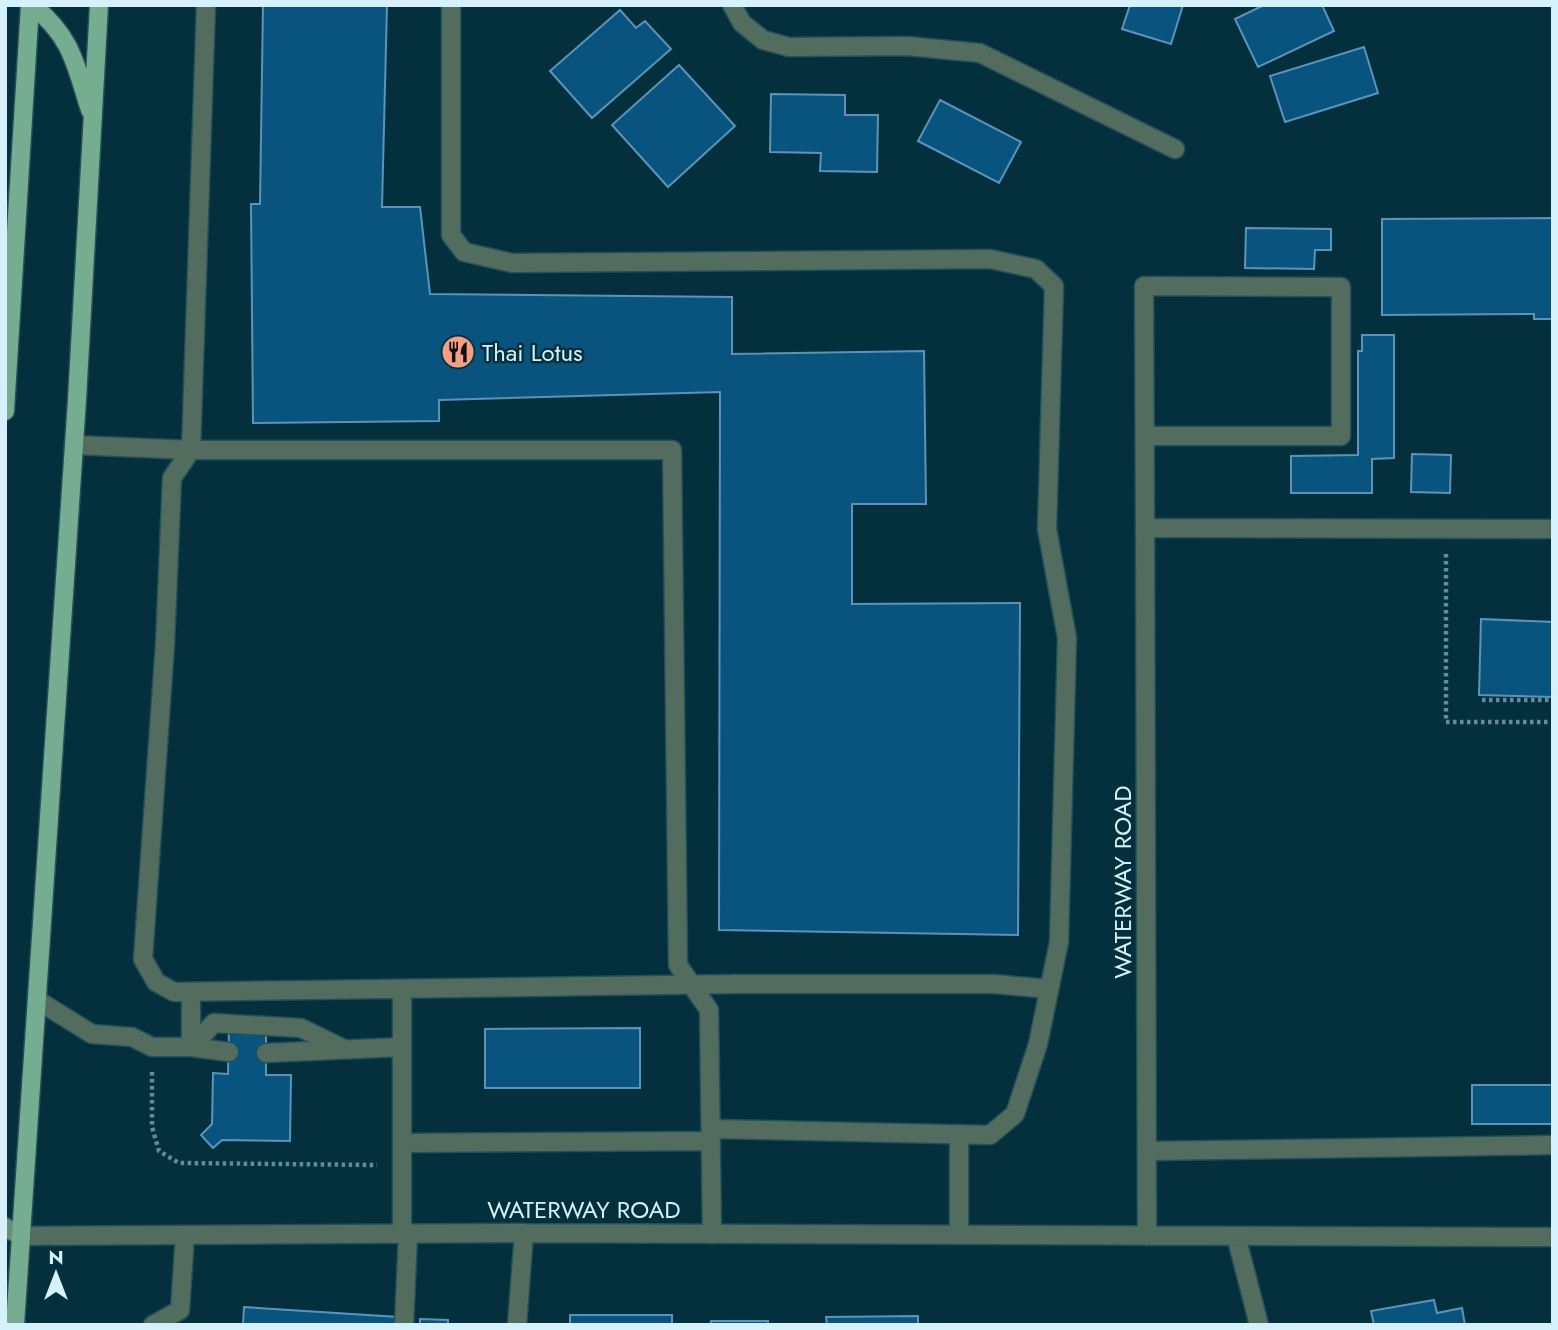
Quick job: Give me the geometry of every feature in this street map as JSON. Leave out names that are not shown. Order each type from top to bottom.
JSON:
[{"type":"main road","points":[[31,5],[52,21],[66,39],[94,120]]},
{"type":"main road","points":[[5,411],[31,5]]},
{"type":"main road","points":[[15,1325],[10,1236],[37,1000],[74,445],[99,5]]},
{"type":"street","points":[[206,5],[191,450],[172,478],[165,644],[143,959],[156,982],[174,992],[994,984],[1049,989]]},
{"type":"street","points":[[403,1143],[711,1135],[990,1135],[1015,1114],[1038,1044],[1059,942],[1067,638],[1047,530],[1054,286],[1036,269],[990,259],[512,263],[464,252],[451,235],[451,5]]},
{"type":"street","points":[[732,5],[742,23],[763,40],[789,47],[907,46],[980,53],[1175,149]]},
{"type":"street","name":"WATERWAY ROAD","points":[[1145,436],[1341,436],[1341,287],[1144,286],[1147,1236]]},
{"type":"street","points":[[74,445],[191,450],[672,450],[678,965],[709,1010],[712,1234]]},
{"type":"street","points":[[1145,528],[1553,529]]},
{"type":"street","points":[[402,991],[404,1325]]},
{"type":"street","points":[[191,992],[191,1046]]},
{"type":"street","points":[[37,1000],[92,1034],[132,1037],[152,1047],[191,1046],[229,1052]]},
{"type":"street","points":[[191,1046],[214,1023],[266,1024],[301,1028],[344,1049]]},
{"type":"street","points":[[266,1052],[402,1046]]},
{"type":"street","points":[[959,1134],[959,1235]]},
{"type":"street","points":[[1147,1152],[1553,1145]]},
{"type":"street","points":[[517,1325],[524,1233]]},
{"type":"street","name":"WATERWAY ROAD","points":[[10,1236],[524,1233],[1553,1237]]},
{"type":"street","points":[[153,1325],[180,1310],[185,1235]]},
{"type":"street","points":[[1236,1236],[1259,1325]]},
{"type":"path","points":[[1446,528],[1446,722],[1553,722]]},
{"type":"path","points":[[1482,700],[1553,700]]},
{"type":"path","points":[[152,1047],[152,1127],[159,1152],[179,1163],[403,1166]]},
{"type":"building","points":[[263,5],[387,5],[382,207],[420,207],[430,294],[732,297],[732,354],[924,351],[926,504],[852,504],[852,604],[1020,603],[1018,935],[719,930],[720,392],[439,400],[439,421],[253,423],[251,204],[260,204]]},
{"type":"building","points":[[1130,5],[1183,5],[1171,44],[1122,29]]},
{"type":"building","points":[[1264,5],[1322,5],[1334,31],[1258,67],[1235,19]]},
{"type":"building","points":[[620,10],[636,28],[645,21],[671,49],[592,118],[550,71]]},
{"type":"building","points":[[1364,47],[1378,93],[1285,122],[1270,76]]},
{"type":"building","points":[[679,65],[735,126],[668,187],[612,125]]},
{"type":"building","points":[[771,94],[845,95],[845,115],[878,115],[877,172],[820,171],[821,153],[770,152]]},
{"type":"building","points":[[940,100],[1021,142],[999,183],[918,141]]},
{"type":"building","points":[[1553,218],[1553,319],[1534,319],[1534,314],[1382,315],[1382,219]]},
{"type":"building","points":[[1246,228],[1331,229],[1331,250],[1315,250],[1314,269],[1245,268]]},
{"type":"building","points":[[1362,335],[1394,335],[1394,458],[1372,459],[1372,493],[1291,493],[1291,456],[1358,455],[1358,351],[1362,351]]},
{"type":"building","points":[[1412,454],[1451,455],[1450,493],[1411,492]]},
{"type":"building","points":[[1481,619],[1553,622],[1553,697],[1479,695]]},
{"type":"building","points":[[229,1028],[266,1028],[266,1075],[291,1075],[290,1141],[222,1140],[213,1148],[201,1135],[212,1124],[213,1073],[228,1074]]},
{"type":"building","points":[[640,1028],[640,1088],[485,1088],[485,1029]]},
{"type":"building","points":[[1472,1085],[1553,1085],[1553,1124],[1472,1124]]},
{"type":"building","points":[[1434,1300],[1437,1313],[1462,1308],[1465,1325],[1374,1325],[1371,1311]]},
{"type":"building","points":[[244,1307],[398,1317],[398,1325],[243,1325]]},
{"type":"building","points":[[570,1315],[672,1315],[672,1325],[570,1325]]},
{"type":"building","points":[[918,1316],[918,1325],[827,1325],[826,1317]]},
{"type":"building","points":[[420,1319],[448,1320],[448,1325],[420,1325]]},
{"type":"building","points":[[711,1321],[768,1321],[768,1325],[711,1325]]},
{"type":"place","name":"Thai Lotus","points":[[458,352]]}]
